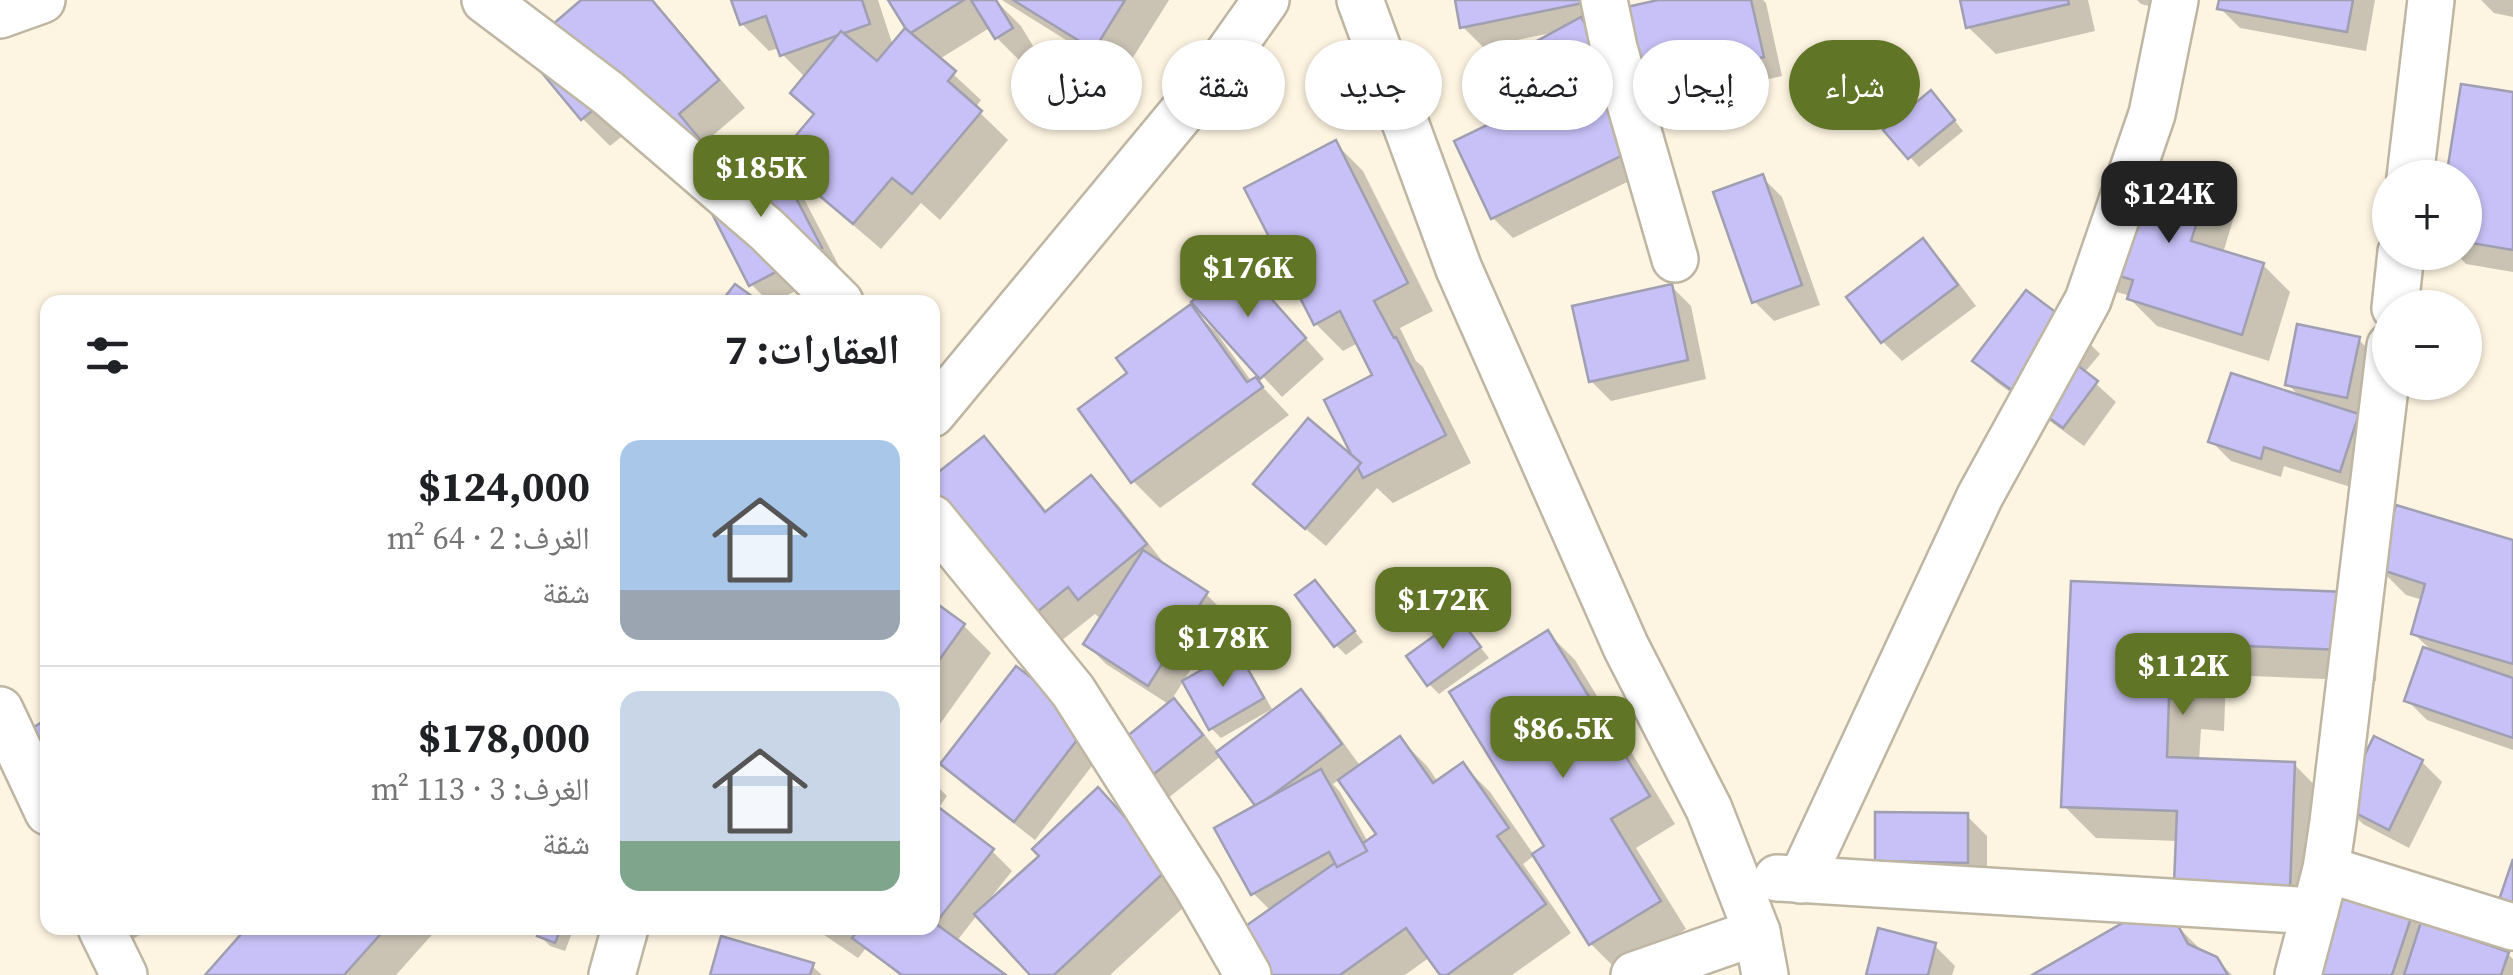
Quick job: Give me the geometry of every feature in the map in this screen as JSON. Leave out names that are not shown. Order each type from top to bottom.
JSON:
[{"type":"street","points":[[0,15],[42,0]]},
{"type":"street","points":[[485,0],[608,93],[767,230],[833,295]]},
{"type":"street","points":[[940,405],[1213,75],[1266,0]]},
{"type":"street","points":[[1360,0],[1458,269],[1626,646],[1709,808],[1761,953],[1634,975]]},
{"type":"street","points":[[1604,0],[1614,48],[1675,259]]},
{"type":"street","points":[[1802,880],[1980,496],[2088,300],[2152,114],[2174,0]]},
{"type":"street","points":[[2412,160],[2431,0]]},
{"type":"street","points":[[2298,975],[2320,890],[2347,711],[2384,400]]},
{"type":"street","points":[[940,528],[1074,692],[1199,889],[1248,975]]},
{"type":"street","points":[[0,710],[40,795]]},
{"type":"street","points":[[1735,876],[2320,890],[2513,926]]},
{"type":"street","points":[[105,935],[124,975]]},
{"type":"street","points":[[612,975],[624,935]]},
{"type":"building","points":[[581,0],[652,0],[719,80],[679,114],[703,143],[671,170],[609,97],[581,120],[523,50]]},
{"type":"building","points":[[731,0],[862,0],[870,24],[780,56],[766,16],[740,25]]},
{"type":"building","points":[[888,0],[964,0],[909,34]]},
{"type":"building","points":[[971,0],[996,0],[1013,28],[995,39]]},
{"type":"building","points":[[1013,0],[1125,0],[1100,40],[1078,40]]},
{"type":"building","points":[[1455,0],[1588,0],[1588,2],[1460,28]]},
{"type":"building","points":[[1658,0],[1751,0],[1760,40],[1634,40],[1627,7]]},
{"type":"building","points":[[1960,0],[2068,0],[2069,4],[1966,28]]},
{"type":"building","points":[[2219,0],[2353,0],[2347,32],[2217,9]]},
{"type":"building","points":[[1581,17],[1594,40],[1539,40]]},
{"type":"building","points":[[905,28],[956,71],[948,81],[982,111],[912,194],[892,178],[853,224],[776,159],[814,114],[790,93],[841,31],[877,61]]},
{"type":"building","points":[[1613,69],[1633,111],[1633,130],[1642,130],[1648,143],[1491,219],[1454,141],[1477,130],[1613,130]]},
{"type":"building","points":[[2461,84],[2513,92],[2513,250],[2482,245],[2482,160],[2449,160]]},
{"type":"building","points":[[1931,90],[1955,120],[1908,159],[1883,130],[1920,130],[1920,99]]},
{"type":"building","points":[[1336,140],[1408,283],[1374,301],[1446,435],[1363,478],[1324,400],[1372,375],[1340,311],[1314,325],[1244,188]]},
{"type":"building","points":[[2119,149],[2211,178],[2191,241],[2264,263],[2242,335],[2127,299],[2133,280],[2083,265]]},
{"type":"building","points":[[773,154],[822,248],[749,286],[701,192]]},
{"type":"building","points":[[1763,174],[1802,285],[1752,303],[1713,192]]},
{"type":"building","points":[[1923,238],[1958,285],[1881,343],[1846,297]]},
{"type":"building","points":[[1237,260],[1306,338],[1260,379],[1191,302]]},
{"type":"building","points":[[735,284],[750,295],[726,295]]},
{"type":"building","points":[[1672,284],[1688,360],[1589,382],[1572,306]]},
{"type":"building","points":[[2026,290],[2082,332],[2064,355],[2098,381],[2063,428],[1972,361]]},
{"type":"building","points":[[1191,304],[1247,382],[1256,377],[1263,387],[1131,483],[1078,409],[1127,373],[1116,358]]},
{"type":"building","points":[[2297,324],[2360,337],[2347,398],[2285,385]]},
{"type":"building","points":[[2231,373],[2359,414],[2340,472],[2264,447],[2261,459],[2208,442]]},
{"type":"building","points":[[1308,418],[1361,463],[1305,529],[1253,484]]},
{"type":"building","points":[[984,436],[1045,512],[1091,475],[1147,544],[1078,600],[1068,587],[1032,616],[940,502],[940,471]]},
{"type":"building","points":[[2396,505],[2513,540],[2513,664],[2411,634],[2425,584],[2376,568]]},
{"type":"building","points":[[1143,550],[1208,592],[1148,686],[1083,644]]},
{"type":"building","points":[[1315,580],[1355,631],[1334,647],[1295,595]]},
{"type":"building","points":[[2071,581],[2347,592],[2344,650],[2195,644],[2193,699],[2169,698],[2167,757],[2295,762],[2290,889],[2174,884],[2177,811],[2061,807]]},
{"type":"building","points":[[940,606],[965,624],[940,659]]},
{"type":"building","points":[[1459,618],[1481,647],[1427,686],[1406,656]]},
{"type":"building","points":[[1548,630],[1650,796],[1611,819],[1661,901],[1589,945],[1532,854],[1544,846],[1449,692]]},
{"type":"building","points":[[2423,647],[2513,678],[2513,738],[2404,701]]},
{"type":"building","points":[[1237,650],[1264,698],[1209,730],[1182,681]]},
{"type":"building","points":[[1016,666],[1090,723],[1014,822],[940,764]]},
{"type":"building","points":[[1301,689],[1342,744],[1256,807],[1216,752]]},
{"type":"building","points":[[1174,698],[1203,735],[1131,792],[1103,756]]},
{"type":"building","points":[[40,723],[40,771],[17,738]]},
{"type":"building","points":[[1400,736],[1433,783],[1463,762],[1509,828],[1497,836],[1546,904],[1447,975],[1440,975],[1406,928],[1340,975],[1272,975],[1240,930],[1376,834],[1338,780]]},
{"type":"building","points":[[2374,736],[2423,760],[2389,830],[2340,805]]},
{"type":"building","points":[[1321,769],[1367,851],[1337,867],[1329,852],[1251,895],[1214,828]]},
{"type":"building","points":[[1098,787],[1170,867],[1054,975],[1030,975],[974,914],[1039,856],[1032,849]]},
{"type":"building","points":[[940,808],[994,849],[940,917]]},
{"type":"building","points":[[1875,812],[1968,813],[1968,863],[1875,861]]},
{"type":"building","points":[[2513,859],[2513,905],[2499,900]]},
{"type":"building","points":[[2313,878],[2413,912],[2392,975],[2283,975]]},
{"type":"building","points":[[2147,909],[2175,920],[2188,944],[2217,957],[2228,975],[2032,975]]},
{"type":"building","points":[[2421,922],[2509,952],[2501,975],[2404,975]]},
{"type":"building","points":[[940,927],[1006,975],[902,975],[852,938],[940,935]]},
{"type":"building","points":[[1878,928],[1936,943],[1928,975],[1866,975]]},
{"type":"building","points":[[240,935],[380,935],[344,975],[205,975]]},
{"type":"building","points":[[538,935],[558,935],[555,943]]},
{"type":"building","points":[[721,936],[814,963],[810,975],[710,975]]}]
